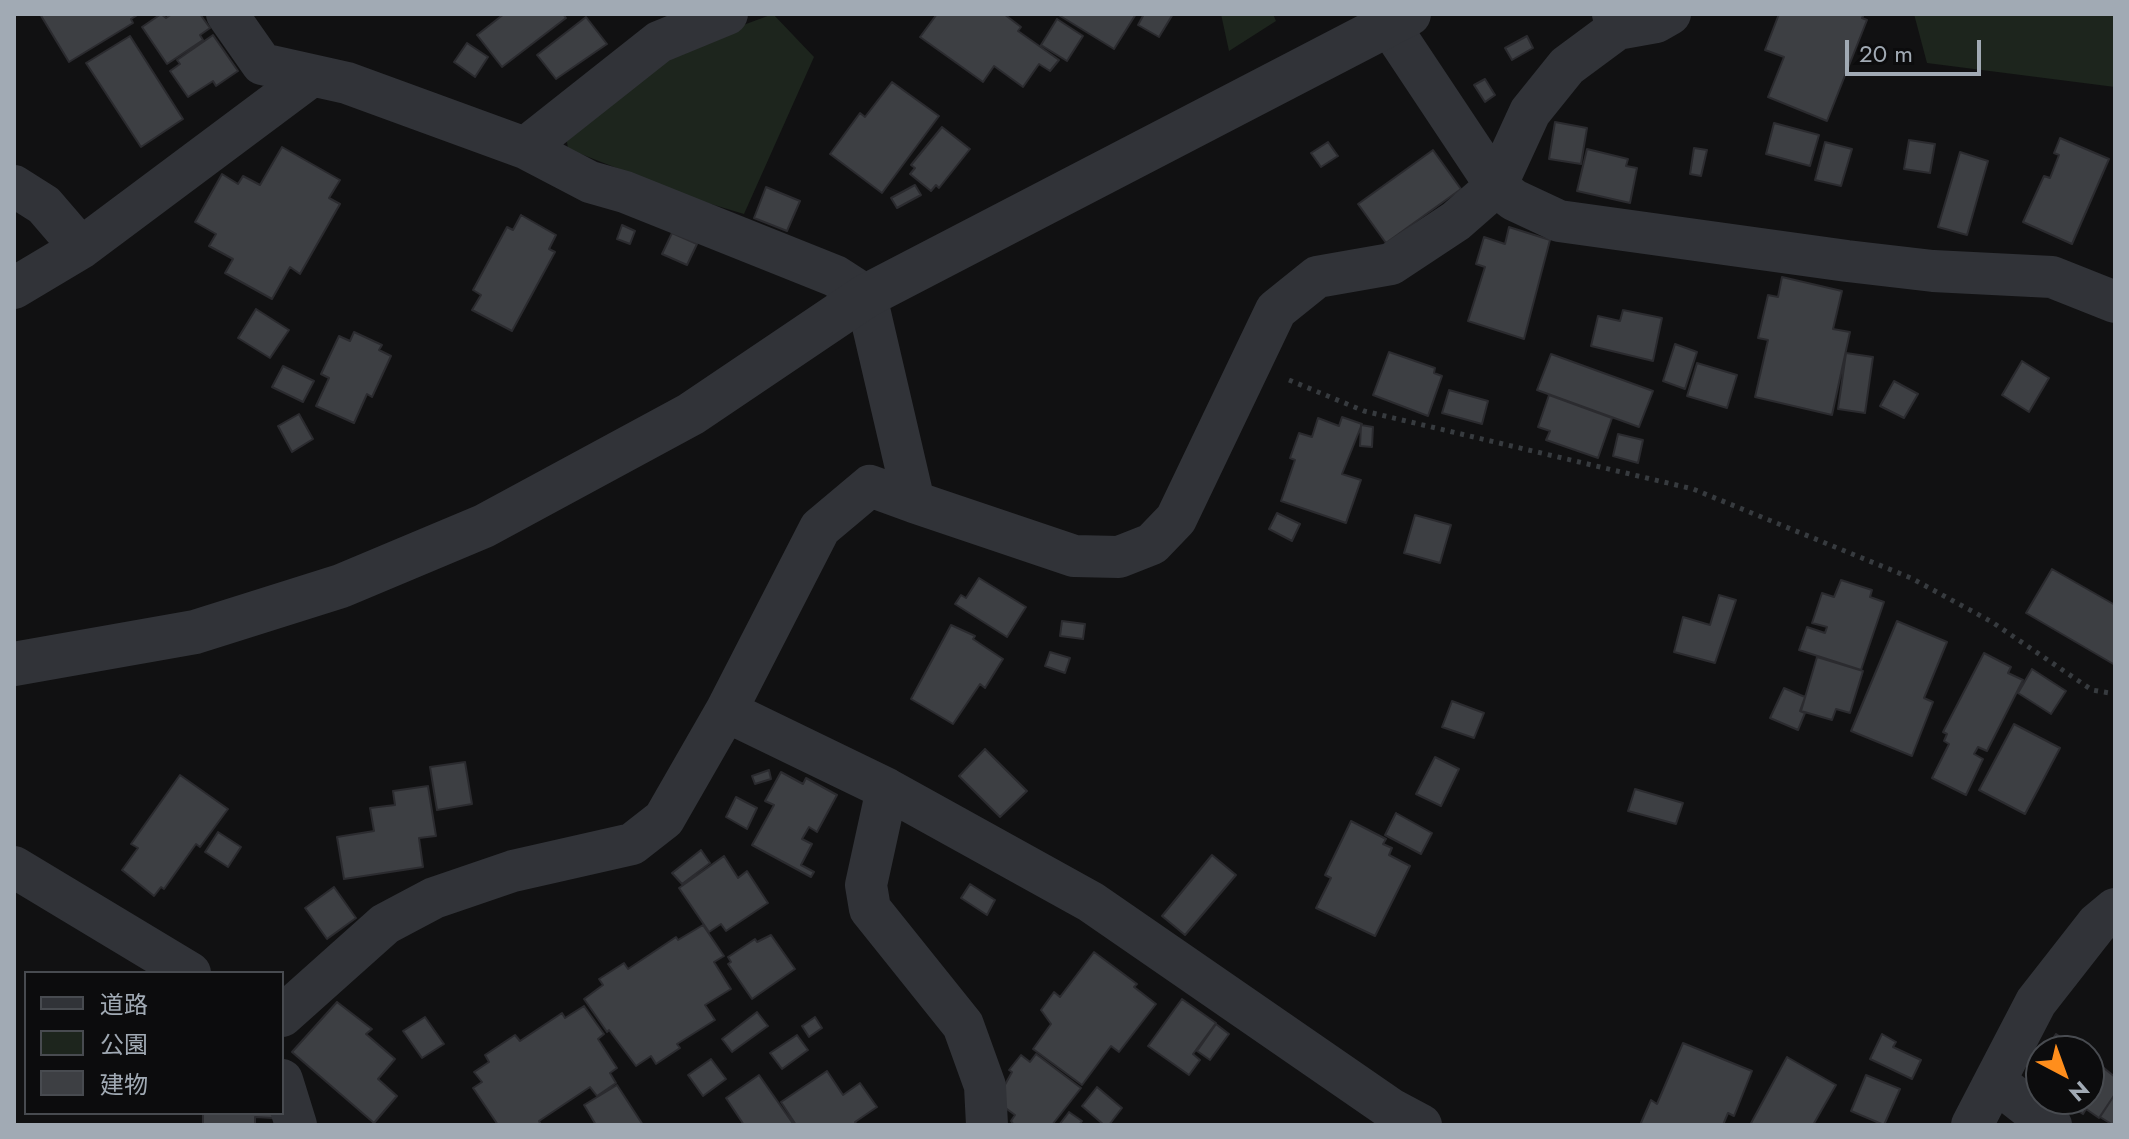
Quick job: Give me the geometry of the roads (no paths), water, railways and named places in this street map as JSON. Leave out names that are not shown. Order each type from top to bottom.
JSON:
[{"type":"street","points":[[227,14],[262,64],[347,83],[525,148],[590,182],[625,192],[835,276],[866,296],[914,502]]},
{"type":"street","points":[[525,148],[659,42],[727,14]]},
{"type":"street","points":[[284,1014],[385,924],[434,898],[513,871],[632,844],[664,819],[726,711],[820,528],[870,486],[1074,556],[1119,557],[1152,544],[1176,519],[1276,310],[1317,277],[1391,264],[1456,221],[1496,186],[1530,112],[1567,66],[1615,22],[1656,22],[1670,14]]},
{"type":"street","points":[[14,664],[195,632],[341,586],[484,526],[691,414],[866,296],[1399,20],[1496,186],[1514,200],[1559,221],[1933,271],[2052,277],[2115,302]]},
{"type":"street","points":[[14,288],[81,248],[310,77]]},
{"type":"street","points":[[14,186],[44,205],[81,248]]},
{"type":"street","points":[[726,711],[887,789],[1091,902],[1391,1109],[1421,1125]]},
{"type":"street","points":[[887,789],[866,885],[870,909],[963,1025],[985,1086],[987,1125]]},
{"type":"street","points":[[14,867],[187,971]]},
{"type":"street","points":[[1972,1125],[2036,1002],[2097,924],[2115,909]]},
{"type":"street","points":[[1996,1082],[2051,1125]]},
{"type":"street","points":[[284,1086],[296,1125]]}]
